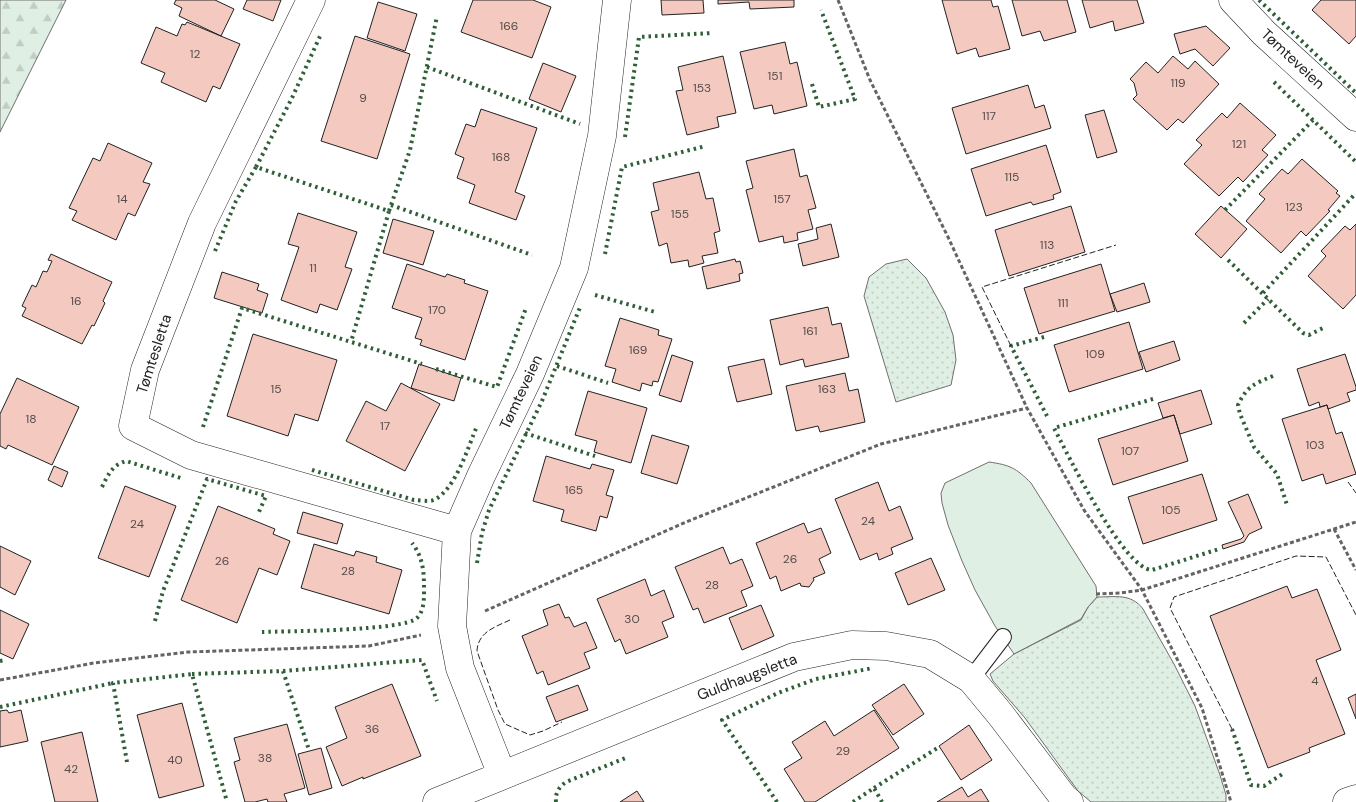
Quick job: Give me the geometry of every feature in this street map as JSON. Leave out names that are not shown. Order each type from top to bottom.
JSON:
[{"type":"street","name":"Tømtesletta","points":[[311,0],[202,223],[145,370],[133,426],[191,455],[457,531]]},
{"type":"street","name":"Tømteveien","points":[[502,775],[460,668],[452,626],[457,531],[530,374],[574,268],[602,136],[618,0]]},
{"type":"street","name":"Tømteveien","points":[[1233,0],[1264,33],[1356,117]]},
{"type":"street","name":"Guldhaugsletta","points":[[437,802],[794,657],[852,645],[886,646],[930,654],[971,679],[1069,802]]},
{"type":"street","points":[[1347,802],[1356,799]]},
{"type":"lane","points":[[971,679],[1003,637]]},
{"type":"path","points":[[838,0],[870,80],[948,237],[1027,408],[1084,510],[1142,590],[1202,708],[1231,802]]},
{"type":"path","points":[[0,680],[94,663],[188,652],[369,646],[415,637],[452,626],[686,522],[881,444],[1027,408]]},
{"type":"path","points":[[1096,594],[1142,590],[1356,522]]},
{"type":"path","points":[[1334,529],[1356,570]]},
{"type":"green space","points":[[0,0],[66,0],[0,132]]},
{"type":"green space","points":[[907,259],[926,278],[945,312],[953,335],[956,360],[951,385],[896,402],[864,296],[869,277],[886,264]]},
{"type":"green space","points":[[989,462],[1012,468],[1031,483],[1096,586],[1097,597],[1081,619],[1014,654],[995,626],[975,590],[948,525],[942,503],[941,493],[945,483]]},
{"type":"green space","points":[[1097,597],[1128,598],[1143,609],[1195,706],[1220,775],[1226,795],[1226,802],[1091,802],[1078,791],[1025,718],[993,681],[990,674],[1014,654],[1081,620],[1088,607]]},
{"type":"building","points":[[176,0],[215,0],[234,9],[221,36],[179,16],[182,8],[174,4]]},
{"type":"building","points":[[247,0],[281,0],[273,21],[243,9]]},
{"type":"building","points":[[473,0],[533,0],[551,7],[532,58],[461,32]]},
{"type":"building","points":[[661,0],[703,0],[704,13],[662,15]]},
{"type":"building","points":[[718,0],[794,0],[794,7],[750,9],[749,2],[718,4]]},
{"type":"building","points":[[942,0],[991,0],[993,7],[998,6],[1010,49],[979,57],[976,48],[957,54]]},
{"type":"building","points":[[1012,0],[1067,0],[1076,32],[1044,41],[1040,31],[1022,36]]},
{"type":"building","points":[[1082,0],[1137,0],[1144,23],[1115,31],[1113,21],[1090,28]]},
{"type":"building","points":[[1321,0],[1356,0],[1356,36],[1349,44],[1312,10]]},
{"type":"building","points":[[378,2],[417,14],[405,51],[367,38]]},
{"type":"building","points":[[187,22],[240,44],[220,89],[213,86],[206,102],[161,82],[165,73],[141,63],[156,27],[177,36],[182,24],[185,25]]},
{"type":"building","points":[[1206,26],[1230,48],[1213,66],[1195,49],[1180,54],[1174,34]]},
{"type":"building","points":[[355,36],[410,54],[377,159],[321,141]]},
{"type":"building","points":[[785,42],[790,64],[797,62],[807,106],[774,114],[772,105],[754,109],[740,52]]},
{"type":"building","points":[[723,56],[736,113],[717,117],[719,127],[687,135],[676,91],[683,90],[678,67]]},
{"type":"building","points":[[1173,56],[1188,69],[1195,61],[1219,84],[1183,123],[1178,119],[1167,130],[1133,99],[1137,95],[1134,83],[1130,79],[1146,62],[1158,73]]},
{"type":"building","points":[[543,63],[576,76],[561,112],[529,99]]},
{"type":"building","points":[[1028,85],[1035,108],[1044,105],[1051,128],[966,154],[952,108]]},
{"type":"building","points":[[1240,103],[1276,135],[1262,150],[1268,155],[1243,182],[1238,177],[1219,196],[1184,164],[1202,145],[1196,140],[1222,113],[1227,118]]},
{"type":"building","points":[[481,109],[537,128],[515,192],[525,196],[516,220],[469,203],[475,185],[457,178],[464,158],[455,154],[466,124],[475,127]]},
{"type":"building","points":[[1104,110],[1117,152],[1097,158],[1085,115]]},
{"type":"building","points":[[108,143],[152,163],[143,182],[150,184],[135,216],[128,213],[116,240],[72,220],[77,211],[69,208],[93,158],[100,161]]},
{"type":"building","points":[[1046,145],[1061,192],[1053,195],[1054,199],[1033,205],[1031,202],[986,216],[971,169]]},
{"type":"building","points":[[794,149],[800,177],[807,175],[816,208],[808,210],[813,229],[797,233],[798,240],[784,243],[783,236],[759,242],[746,190],[753,188],[746,161]]},
{"type":"building","points":[[1302,159],[1338,191],[1336,193],[1340,196],[1328,210],[1330,211],[1306,236],[1301,231],[1281,253],[1246,221],[1265,199],[1259,194],[1282,169],[1288,174]]},
{"type":"building","points":[[699,172],[706,199],[713,198],[720,231],[714,233],[718,253],[702,256],[704,263],[689,267],[688,260],[671,263],[667,243],[659,246],[651,212],[659,210],[653,183]]},
{"type":"building","points":[[1071,206],[1085,252],[1009,276],[995,230]]},
{"type":"building","points":[[1221,206],[1247,229],[1221,258],[1195,234]]},
{"type":"building","points":[[298,213],[357,232],[345,267],[352,269],[337,310],[320,304],[317,313],[281,300],[299,247],[288,244]]},
{"type":"building","points":[[393,219],[434,231],[423,265],[383,253]]},
{"type":"building","points":[[831,224],[839,257],[803,266],[798,244],[818,239],[816,228]]},
{"type":"building","points":[[1356,224],[1356,295],[1343,309],[1308,276],[1326,256],[1321,251],[1345,226],[1350,230]]},
{"type":"building","points":[[51,254],[112,282],[94,326],[92,325],[82,344],[22,316],[26,308],[22,306],[32,285],[36,287],[43,271],[47,272],[52,261],[48,260]]},
{"type":"building","points":[[735,259],[736,262],[740,261],[743,273],[739,274],[740,281],[707,289],[702,267]]},
{"type":"building","points":[[407,264],[445,277],[447,274],[465,280],[464,283],[488,291],[465,360],[420,345],[422,340],[415,338],[422,318],[392,308]]},
{"type":"building","points":[[1101,264],[1115,311],[1039,334],[1024,288]]},
{"type":"building","points":[[222,272],[259,284],[257,290],[268,294],[262,313],[214,298]]},
{"type":"building","points":[[1144,283],[1150,302],[1117,312],[1110,294]]},
{"type":"building","points":[[828,307],[832,325],[841,323],[849,357],[805,367],[803,359],[780,365],[770,320]]},
{"type":"building","points":[[620,318],[659,330],[658,335],[672,339],[658,382],[653,381],[652,386],[642,383],[640,391],[612,382],[616,369],[605,366]]},
{"type":"building","points":[[1129,322],[1143,369],[1069,392],[1054,345]]},
{"type":"building","points":[[253,334],[337,360],[318,421],[295,414],[288,436],[227,416]]},
{"type":"building","points":[[1174,341],[1180,360],[1146,372],[1139,352]]},
{"type":"building","points":[[1345,354],[1356,387],[1356,390],[1347,393],[1350,401],[1328,409],[1327,405],[1320,407],[1319,402],[1309,406],[1297,369]]},
{"type":"building","points":[[672,355],[693,362],[681,402],[659,395]]},
{"type":"building","points":[[764,359],[772,394],[737,402],[728,367]]},
{"type":"building","points":[[419,364],[461,378],[454,401],[411,388]]},
{"type":"building","points":[[845,373],[849,391],[858,389],[865,422],[820,432],[818,426],[796,431],[786,386]]},
{"type":"building","points":[[17,378],[79,407],[52,465],[8,445],[6,449],[0,446],[0,414]]},
{"type":"building","points":[[401,383],[440,404],[405,471],[346,441],[366,401],[386,411]]},
{"type":"building","points":[[1201,390],[1212,424],[1180,434],[1174,415],[1163,418],[1158,403]]},
{"type":"building","points":[[588,391],[647,408],[631,463],[594,452],[597,441],[575,435]]},
{"type":"building","points":[[1327,405],[1336,434],[1342,432],[1356,474],[1326,484],[1323,474],[1302,481],[1282,419]]},
{"type":"building","points":[[1174,415],[1188,461],[1113,485],[1098,439]]},
{"type":"building","points":[[652,435],[689,446],[677,484],[641,473]]},
{"type":"building","points":[[546,456],[590,469],[592,464],[614,470],[606,495],[613,497],[607,518],[600,516],[596,531],[561,521],[564,510],[533,501]]},
{"type":"building","points":[[54,466],[68,472],[62,487],[48,480]]},
{"type":"building","points":[[1202,474],[1217,520],[1143,544],[1128,497]]},
{"type":"building","points":[[878,482],[889,511],[900,506],[913,539],[891,548],[893,554],[879,560],[877,553],[860,560],[835,499]]},
{"type":"building","points":[[125,486],[176,506],[149,577],[98,558]]},
{"type":"building","points":[[1248,494],[1262,528],[1249,534],[1244,542],[1223,549],[1222,545],[1241,539],[1244,536],[1228,502]]},
{"type":"building","points":[[218,506],[275,529],[273,534],[290,541],[277,575],[259,568],[237,623],[181,600]]},
{"type":"building","points":[[303,512],[343,524],[337,544],[297,533]]},
{"type":"building","points":[[804,523],[808,533],[821,528],[831,553],[819,559],[825,573],[813,578],[814,580],[809,587],[801,586],[800,583],[781,591],[776,576],[770,579],[756,543]]},
{"type":"building","points":[[314,544],[354,556],[356,551],[377,557],[376,562],[402,570],[389,614],[301,588]]},
{"type":"building","points":[[0,546],[31,561],[15,595],[0,587]]},
{"type":"building","points":[[723,547],[730,564],[742,559],[753,586],[741,591],[747,606],[704,623],[698,608],[693,610],[675,567]]},
{"type":"building","points":[[931,558],[945,590],[908,605],[895,573]]},
{"type":"building","points":[[645,579],[651,596],[664,590],[674,617],[662,622],[668,637],[626,654],[620,639],[615,642],[597,599]]},
{"type":"building","points":[[1287,586],[1292,598],[1317,589],[1341,650],[1316,660],[1345,734],[1309,748],[1310,752],[1268,768],[1210,616]]},
{"type":"building","points":[[559,604],[565,618],[569,617],[574,627],[586,622],[597,648],[584,653],[590,668],[548,685],[543,671],[537,674],[522,636],[548,625],[543,610]]},
{"type":"building","points":[[761,605],[774,636],[742,650],[729,618]]},
{"type":"building","points":[[0,610],[29,624],[13,659],[0,653]]},
{"type":"building","points":[[392,684],[421,756],[342,786],[326,747],[347,738],[335,707]]},
{"type":"building","points":[[904,684],[924,714],[893,735],[872,705]]},
{"type":"building","points":[[578,685],[588,710],[556,722],[546,697]]},
{"type":"building","points":[[1356,694],[1356,719],[1348,698]]},
{"type":"building","points":[[182,703],[204,786],[159,798],[137,715]]},
{"type":"building","points":[[7,710],[9,713],[21,710],[28,741],[0,747],[0,711]]},
{"type":"building","points":[[874,710],[899,748],[815,802],[805,802],[784,769],[802,758],[792,742],[825,721],[834,736]]},
{"type":"building","points":[[287,724],[305,788],[284,794],[287,802],[268,802],[267,799],[245,802],[234,762],[240,760],[234,738]]},
{"type":"building","points":[[969,725],[992,760],[961,780],[939,746]]},
{"type":"building","points":[[82,732],[98,802],[55,802],[41,742]]},
{"type":"building","points":[[321,748],[332,788],[309,795],[298,754]]},
{"type":"building","points":[[962,787],[968,797],[981,789],[989,802],[937,802]]},
{"type":"building","points":[[637,791],[644,802],[620,802]]},
{"type":"hedge","points":[[1259,0],[1356,93]]},
{"type":"hedge","points":[[812,84],[819,107],[855,99],[821,10]]},
{"type":"hedge","points":[[389,211],[410,150],[437,16]]},
{"type":"hedge","points":[[625,137],[639,37],[712,33]]},
{"type":"hedge","points":[[256,167],[292,98],[321,34]]},
{"type":"hedge","points":[[427,67],[580,124]]},
{"type":"hedge","points":[[1274,82],[1356,162]]},
{"type":"hedge","points":[[1225,210],[1313,120]]},
{"type":"hedge","points":[[605,254],[622,167],[706,146]]},
{"type":"hedge","points":[[215,251],[236,201],[256,167],[389,211],[351,342]]},
{"type":"hedge","points":[[1263,293],[1356,193]]},
{"type":"hedge","points":[[391,205],[532,255]]},
{"type":"hedge","points":[[1228,260],[1303,333],[1309,335],[1325,327]]},
{"type":"hedge","points":[[595,295],[655,312]]},
{"type":"hedge","points":[[1244,323],[1268,299]]},
{"type":"hedge","points":[[477,563],[482,533],[489,510],[542,401],[581,305]]},
{"type":"hedge","points":[[203,427],[242,308],[422,364]]},
{"type":"hedge","points":[[436,369],[497,387],[526,308]]},
{"type":"hedge","points":[[1044,337],[1011,346],[1047,416]]},
{"type":"hedge","points":[[557,366],[608,383]]},
{"type":"hedge","points":[[1273,376],[1252,386],[1238,405],[1254,447],[1277,474],[1287,505]]},
{"type":"hedge","points":[[1153,399],[1054,428],[1083,484],[1112,532],[1140,565],[1152,570],[1219,549]]},
{"type":"hedge","points":[[312,470],[414,500],[434,500],[442,495],[455,477],[477,426]]},
{"type":"hedge","points":[[525,433],[595,456]]},
{"type":"hedge","points":[[102,487],[114,468],[126,461],[184,479]]},
{"type":"hedge","points":[[155,621],[163,591],[207,479],[266,496],[258,514]]},
{"type":"hedge","points":[[262,632],[369,628],[391,626],[417,618],[420,615],[423,603],[424,574],[422,563],[412,543]]},
{"type":"hedge","points":[[0,661],[5,660]]},
{"type":"hedge","points":[[192,674],[283,671],[422,660],[437,701]]},
{"type":"hedge","points":[[777,802],[722,720],[778,693],[816,679],[873,668]]},
{"type":"hedge","points":[[283,671],[309,750]]},
{"type":"hedge","points":[[127,762],[113,683],[192,674],[227,802]]},
{"type":"hedge","points":[[0,707],[113,683]]},
{"type":"hedge","points":[[1232,729],[1251,785],[1264,786],[1284,773]]},
{"type":"hedge","points":[[874,788],[939,747]]},
{"type":"hedge","points":[[556,802],[558,791],[566,782],[628,757]]},
{"type":"hedge","points":[[853,802],[874,788],[882,802]]},
{"type":"fence","points":[[1011,346],[982,287],[1116,245]]},
{"type":"fence","points":[[1348,482],[1356,493]]},
{"type":"fence","points":[[1232,729],[1170,608],[1174,597],[1296,556],[1326,557],[1356,615]]},
{"type":"fence","points":[[510,620],[488,631],[480,639],[477,651],[498,710],[505,724],[530,735],[562,722]]}]
